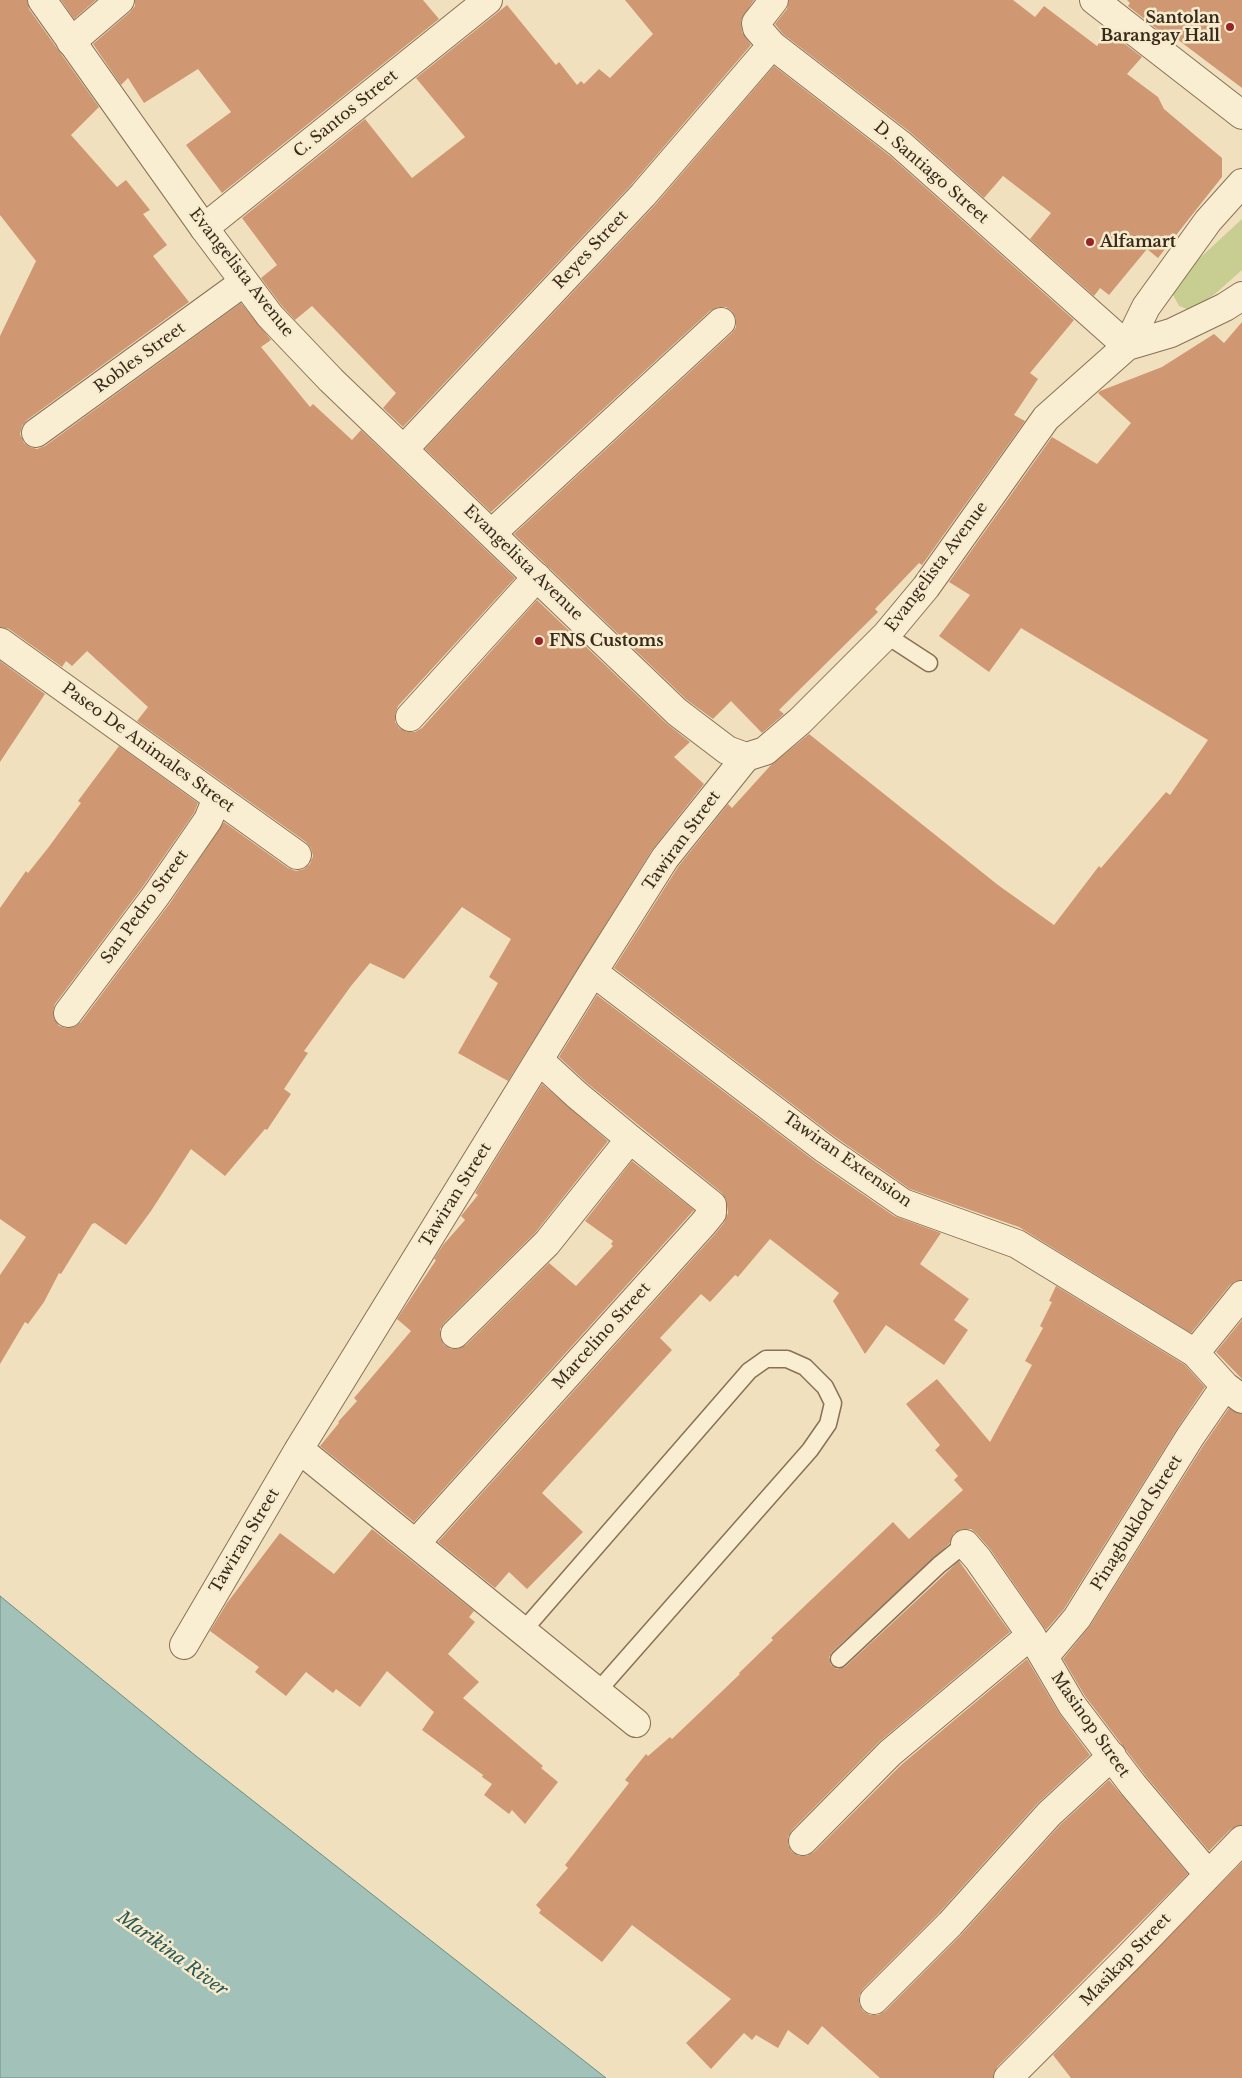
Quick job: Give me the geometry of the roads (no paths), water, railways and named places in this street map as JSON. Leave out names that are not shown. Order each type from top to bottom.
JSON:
[{"type":"street","name":"Evangelista Avenue","points":[[42,0],[204,228],[270,316],[331,380],[677,712],[727,750],[746,757],[765,751],[800,722],[886,635],[926,587],[1046,418],[1127,346],[1146,307],[1208,220],[1242,184]]},
{"type":"street","points":[[71,42],[120,0]]},
{"type":"street","name":"C. Santos Street","points":[[204,228],[488,0]]},
{"type":"street","name":"D. Santiago Street","points":[[774,0],[756,23],[757,28],[772,45],[900,144],[1127,346]]},
{"type":"street","points":[[1094,0],[1242,116]]},
{"type":"street","name":"Reyes Street","points":[[404,449],[643,195],[772,45]]},
{"type":"street","name":"Robles Street","points":[[36,433],[244,282]]},
{"type":"street","name":"Evangelista Avenue","points":[[1127,346],[1171,333],[1242,296]]},
{"type":"street","points":[[492,533],[721,322]]},
{"type":"street","points":[[410,717],[537,577]]},
{"type":"street","name":"Paseo De Animales Street","points":[[0,642],[296,855]]},
{"type":"street","name":"Tawiran Street","points":[[184,1645],[299,1449],[665,858],[746,757]]},
{"type":"street","name":"San Pedro Street","points":[[68,1014],[208,820],[217,798]]},
{"type":"street","name":"Tawiran Extension","points":[[593,972],[825,1149],[903,1204],[1017,1244],[1195,1352],[1234,1393]]},
{"type":"street","name":"Marcelino Street","points":[[416,1542],[712,1213],[712,1205],[630,1139],[540,1060]]},
{"type":"street","points":[[455,1334],[547,1243],[630,1139]]},
{"type":"street","points":[[1195,1352],[1242,1295]]},
{"type":"street","name":"Pinagbuklod Street","points":[[803,1841],[890,1753],[1077,1618],[1190,1438],[1234,1393]]},
{"type":"street","points":[[299,1449],[416,1542],[522,1632],[636,1723]]},
{"type":"street","name":"Masinop Street","points":[[965,1544],[978,1559],[1037,1646],[1072,1705],[1133,1785],[1208,1874]]},
{"type":"street","points":[[874,2000],[950,1924],[1049,1814],[1112,1756]]},
{"type":"street","name":"Masikap Street","points":[[1008,2078],[1242,1840]]},
{"type":"lane","points":[[886,635],[929,663]]},
{"type":"lane","points":[[522,1632],[749,1371],[766,1359],[787,1359],[804,1367],[825,1387],[832,1403],[828,1424],[810,1450],[597,1692]]},
{"type":"lane","points":[[839,1659],[939,1564],[965,1544]]},
{"type":"water","name":"Marikina River","points":[[0,1596],[196,1756],[606,2078],[0,2078]]},
{"type":"place","name":"Santolan Barangay Hall","points":[[1230,27]]},
{"type":"place","name":"Alfamart","points":[[1090,242]]},
{"type":"place","name":"FNS Customs","points":[[539,641]]}]
